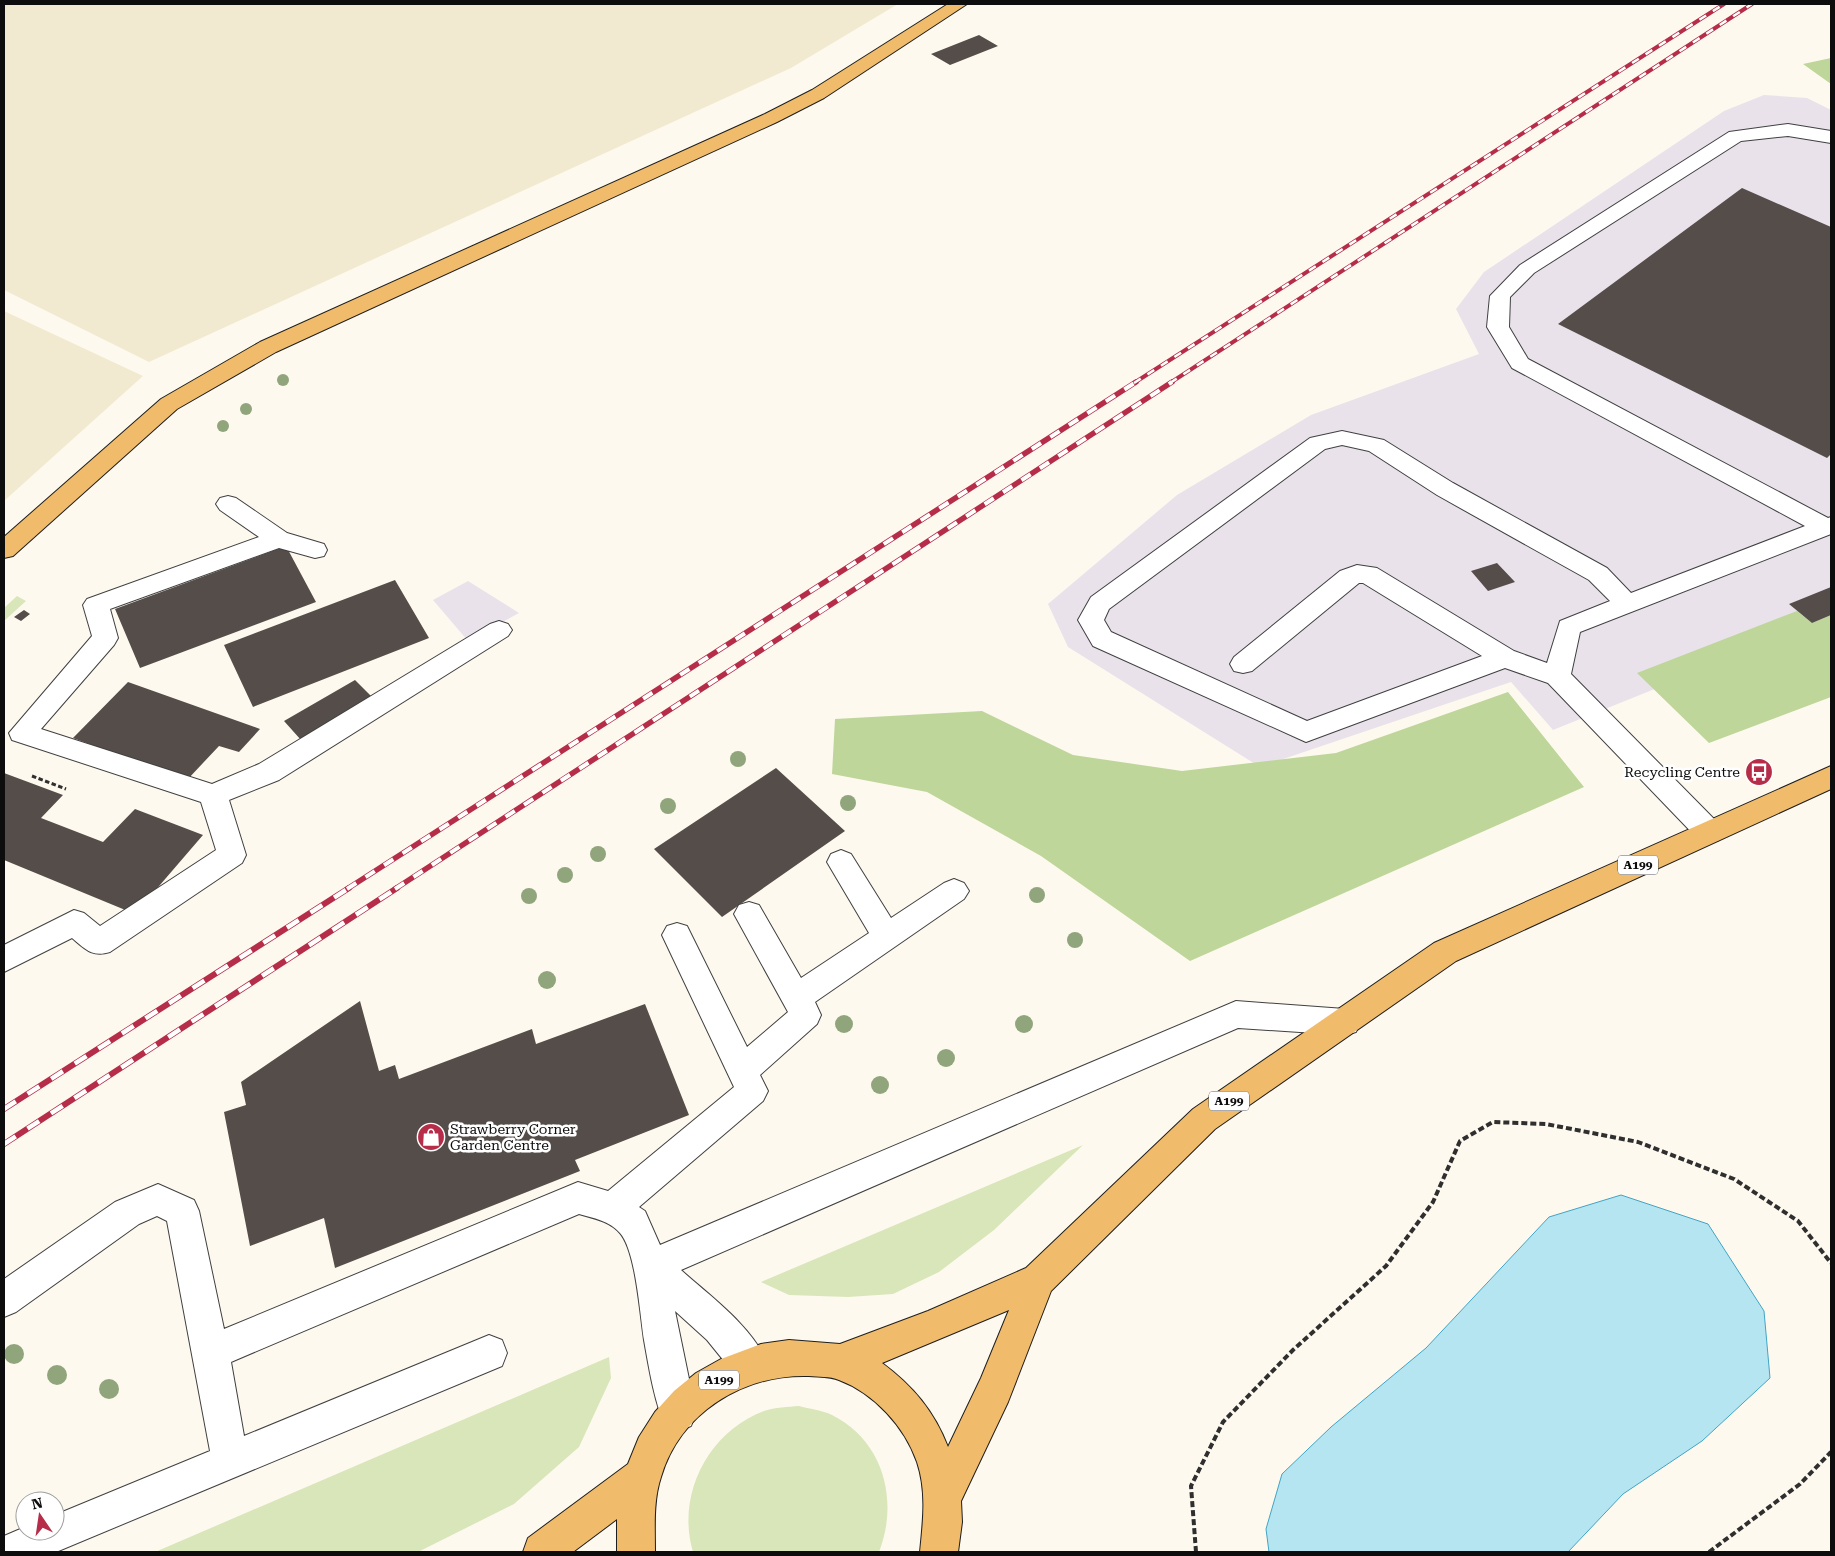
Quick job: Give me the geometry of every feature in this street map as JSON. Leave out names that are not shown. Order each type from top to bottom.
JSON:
[{"type":"main road","points":[[4,550],[169,404],[268,347],[771,118],[818,94],[959,4]]},
{"type":"main road","name":"A199","points":[[840,1362],[933,1326],[1038,1280],[1204,1119],[1445,952],[1831,777]]},
{"type":"main road","name":"A199","points":[[944,1497],[995,1389],[1038,1280]]},
{"type":"main road","name":"A199","points":[[636,1552],[635,1517],[642,1477],[655,1446],[678,1413],[704,1388],[750,1364],[798,1356],[840,1362],[886,1387],[916,1420],[935,1456],[944,1497],[939,1552]]},
{"type":"main road","points":[[542,1552],[642,1477]]},
{"type":"lane","points":[[1829,526],[1520,363],[1498,328],[1500,296],[1527,269],[1736,136],[1788,130],[1831,137]]},
{"type":"lane","points":[[1505,658],[1306,732],[1102,639],[1091,620],[1100,602],[1318,443],[1342,438],[1376,445],[1445,489],[1598,574],[1628,605]]},
{"type":"lane","points":[[228,504],[278,539],[315,550]]},
{"type":"lane","points":[[1556,676],[1569,627],[1829,526]]},
{"type":"lane","points":[[278,539],[96,605],[104,638],[22,733],[213,795],[269,772],[499,630]]},
{"type":"lane","points":[[1243,664],[1350,577],[1357,574],[1368,574],[1505,658],[1556,676],[1709,832]]},
{"type":"lane","points":[[4,959],[74,922],[99,943],[232,855],[213,795]]},
{"type":"lane","points":[[841,862],[887,936]]},
{"type":"lane","points":[[796,998],[954,892]]},
{"type":"lane","points":[[742,1071],[806,1015],[749,914]]},
{"type":"lane","points":[[613,1208],[752,1091],[677,935]]},
{"type":"lane","points":[[651,1266],[1236,1014],[1345,1022]]},
{"type":"lane","points":[[209,1353],[578,1198],[613,1208],[633,1222],[651,1266],[662,1342],[678,1413]]},
{"type":"lane","points":[[4,1300],[127,1213],[158,1200],[182,1211],[230,1460]]},
{"type":"lane","points":[[651,1266],[719,1328],[750,1364]]},
{"type":"lane","points":[[11,1552],[489,1353]]},
{"type":"path","points":[[30,775],[66,789]]},
{"type":"path","points":[[1196,1552],[1191,1486],[1223,1422],[1293,1350],[1386,1266],[1434,1202],[1460,1142],[1493,1122],[1546,1124],[1638,1142],[1734,1179],[1798,1221],[1831,1263]]},
{"type":"path","points":[[1709,1552],[1800,1484],[1831,1452]]},
{"type":"shaded area","points":[[4,4],[898,4],[791,68],[149,362],[4,290]]},
{"type":"shaded area","points":[[1764,95],[1807,98],[1831,110],[1831,618],[1553,730],[1511,682],[1260,767],[1068,647],[1048,604],[1177,495],[1311,415],[1479,354],[1456,309],[1484,272],[1724,111]]},
{"type":"shaded area","points":[[4,311],[143,376],[4,501]]},
{"type":"shaded area","points":[[468,581],[519,613],[468,641],[433,600]]},
{"type":"green space","points":[[1831,58],[1831,84],[1803,64]]},
{"type":"green space","points":[[17,596],[26,601],[4,621],[4,608]]},
{"type":"green space","points":[[1797,611],[1812,623],[1831,615],[1831,697],[1709,743],[1637,673]]},
{"type":"green space","points":[[1508,692],[1584,787],[1190,961],[1041,856],[927,792],[832,774],[835,719],[982,711],[1073,755],[1182,771],[1336,753]]},
{"type":"green space","points":[[1083,1145],[994,1230],[939,1272],[893,1294],[848,1297],[789,1295],[761,1282]]},
{"type":"green space","points":[[609,1357],[611,1378],[579,1447],[514,1504],[418,1552],[155,1552]]},
{"type":"green space","points":[[799,1406],[828,1413],[850,1426],[864,1440],[875,1456],[883,1474],[887,1493],[885,1533],[879,1552],[693,1552],[689,1530],[689,1509],[693,1488],[701,1468],[712,1450],[727,1434],[744,1421],[764,1411],[781,1407]]},
{"type":"water","points":[[1621,1195],[1708,1224],[1764,1311],[1770,1378],[1702,1441],[1623,1494],[1568,1552],[1269,1552],[1266,1529],[1282,1474],[1331,1427],[1426,1348],[1549,1217]]},
{"type":"building","points":[[979,35],[998,46],[950,65],[931,54]]},
{"type":"building","points":[[1742,188],[1831,227],[1831,454],[1827,458],[1558,324]]},
{"type":"building","points":[[286,546],[316,602],[140,668],[115,609]]},
{"type":"building","points":[[1497,563],[1515,582],[1488,591],[1471,571]]},
{"type":"building","points":[[395,580],[429,638],[253,707],[224,645]]},
{"type":"building","points":[[1831,587],[1831,615],[1812,623],[1789,604]]},
{"type":"building","points":[[24,610],[30,614],[21,621],[14,617]]},
{"type":"building","points":[[355,680],[373,698],[301,740],[284,721]]},
{"type":"building","points":[[128,682],[260,729],[239,752],[219,746],[187,780],[73,738]]},
{"type":"building","points":[[776,768],[845,831],[722,917],[654,849]]},
{"type":"building","points":[[4,773],[63,795],[41,818],[103,842],[135,809],[203,835],[135,914],[4,860]]},
{"type":"building","name":"Strawberry Corner Garden Centre","points":[[360,1001],[379,1071],[395,1065],[399,1079],[532,1029],[536,1044],[645,1004],[689,1115],[575,1160],[580,1171],[335,1268],[324,1218],[250,1246],[224,1112],[246,1105],[241,1082]]},
{"type":"railway","points":[[1134,383],[1724,4]]},
{"type":"railway","points":[[1170,383],[1752,4]]},
{"type":"railway","points":[[347,889],[1136,382]]},
{"type":"railway","points":[[395,889],[1172,382]]},
{"type":"railway","points":[[4,1109],[349,888]]},
{"type":"railway","points":[[4,1144],[397,888]]},
{"type":"place","name":"Recycling Centre","points":[[1759,772]]},
{"type":"place","name":"Strawberry Corner Garden Centre","points":[[431,1137]]}]
